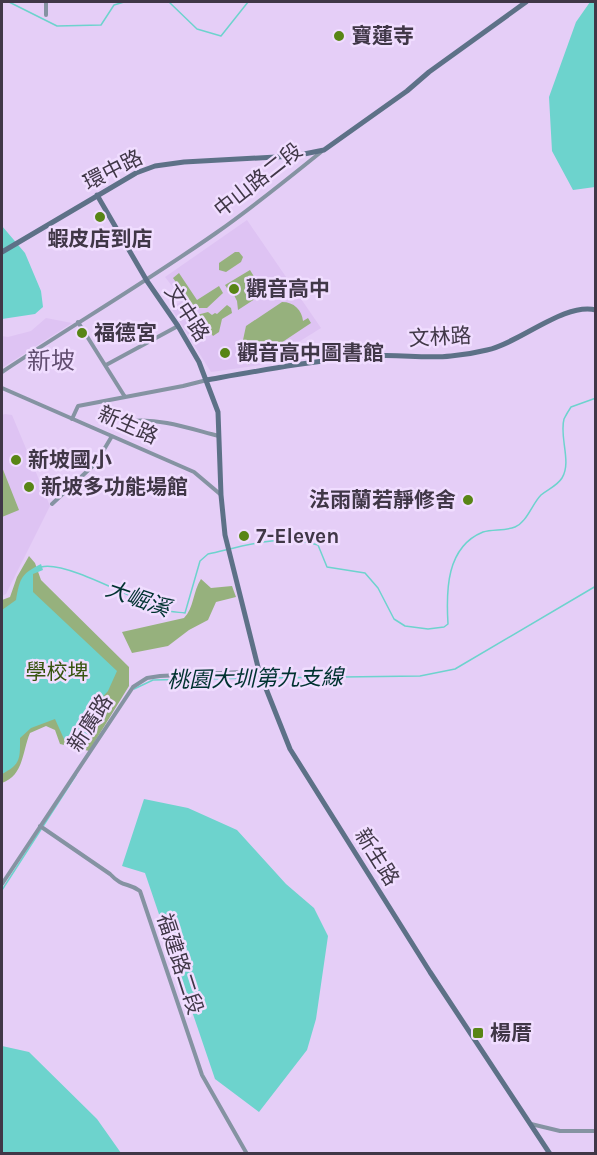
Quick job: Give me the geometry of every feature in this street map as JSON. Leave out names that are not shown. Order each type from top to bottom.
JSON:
[{"type":"street","points":[[46,2],[46,15]]},
{"type":"street","name":"中山路二段","points":[[2,372],[147,280],[252,207],[324,150],[526,2]]},
{"type":"street","name":"環中路","points":[[2,252],[136,173],[155,166],[184,162],[294,156],[324,150]]},
{"type":"street","name":"文中路","points":[[97,195],[147,280],[178,326],[207,380],[218,412],[221,495]]},
{"type":"street","name":"文林路","points":[[207,380],[315,360],[377,356],[450,356],[478,352],[503,346],[568,312],[587,308],[596,310]]},
{"type":"street","points":[[78,322],[125,397]]},
{"type":"street","points":[[106,365],[178,326]]},
{"type":"street","points":[[72,419],[78,406],[207,380]]},
{"type":"street","name":"新生路","points":[[2,388],[194,472],[221,495],[229,549],[259,671],[290,749],[429,972],[550,1154]]},
{"type":"street","points":[[132,421],[143,420],[219,436]]},
{"type":"street","points":[[52,504],[96,463],[112,436]]},
{"type":"street","name":"新廣路","points":[[2,884],[133,687],[147,678],[159,676],[259,671]]},
{"type":"street","name":"福建路二段","points":[[40,826],[110,874],[119,884],[136,887],[141,891],[202,1075],[247,1154]]},
{"type":"street","points":[[531,1124],[560,1131],[596,1131]]},
{"type":"shaded area","points":[[590,2],[596,2],[595,187],[573,190],[552,151],[549,97],[576,22]]},
{"type":"shaded area","name":"觀音高中","points":[[247,220],[321,328],[262,365],[211,372],[171,308],[183,300],[165,277]]},
{"type":"shaded area","points":[[2,226],[25,253],[41,291],[43,307],[35,314],[2,319]]},
{"type":"shaded area","points":[[46,318],[72,323],[2,368],[2,336],[8,337],[31,331]]},
{"type":"shaded area","name":"新坡國小","points":[[2,415],[12,415],[50,506],[6,594],[2,596]]},
{"type":"shaded area","name":"學校埤","points":[[41,564],[43,570],[33,574],[33,592],[117,671],[108,691],[87,714],[94,730],[83,747],[64,739],[55,719],[31,728],[20,738],[20,751],[16,764],[2,774],[2,610],[16,600],[20,582],[25,574]]},
{"type":"shaded area","points":[[144,799],[188,808],[237,830],[286,884],[314,908],[328,936],[316,1019],[307,1050],[259,1112],[215,1079],[145,873],[122,866]]},
{"type":"shaded area","points":[[2,1046],[29,1052],[97,1119],[121,1153],[2,1153]]},
{"type":"green space","points":[[235,252],[239,252],[243,257],[241,262],[226,272],[219,270],[219,263]]},
{"type":"green space","points":[[250,270],[264,293],[238,310],[237,301],[231,289],[229,291],[225,285]]},
{"type":"green space","points":[[179,273],[197,300],[219,286],[223,293],[207,308],[195,310],[173,278]]},
{"type":"green space","points":[[282,302],[297,307],[303,321],[308,318],[311,323],[248,365],[245,359],[255,352],[247,347],[243,340],[246,326]]},
{"type":"green space","points":[[227,305],[231,308],[232,313],[222,319],[219,332],[213,336],[197,315],[208,312],[212,315],[217,314]]},
{"type":"green space","points":[[2,467],[19,510],[2,517]]},
{"type":"green space","name":"學校埤","points":[[29,556],[35,563],[41,580],[129,667],[129,686],[89,751],[60,744],[55,730],[46,726],[30,733],[18,769],[2,783],[2,600],[10,597],[17,577]]},
{"type":"green space","points":[[201,579],[211,588],[232,586],[236,597],[216,602],[208,620],[189,630],[168,646],[132,653],[122,632],[184,618],[190,609]]},
{"type":"waterway","points":[[9,2],[57,26],[101,25],[114,5],[124,2]]},
{"type":"waterway","points":[[169,2],[197,29],[221,36],[248,2]]},
{"type":"waterway","name":"大崛溪","points":[[41,567],[52,566],[66,569],[161,609],[185,613],[200,561],[208,554],[276,540],[304,542],[318,545],[327,567],[365,573],[378,588],[394,619],[405,626],[428,629],[444,627],[448,624],[448,584],[455,559],[462,548],[483,532],[519,525],[541,495],[560,481],[566,465],[564,419],[571,407],[596,398]]},
{"type":"waterway","name":"桃園大圳第九支線","points":[[264,678],[420,676],[455,669],[596,586]]},
{"type":"waterway","name":"桃園大圳第九支線","points":[[134,689],[153,680],[259,678]]},
{"type":"waterway","name":"桃園大圳第九支線","points":[[2,890],[76,775]]},
{"type":"place","name":"寶蓮寺","points":[[339,36]]},
{"type":"place","name":"蝦皮店到店","points":[[100,217]]},
{"type":"place","name":"觀音高中","points":[[234,289]]},
{"type":"place","name":"福德宮","points":[[82,333]]},
{"type":"place","name":"觀音高中圖書館","points":[[225,353]]},
{"type":"place","name":"新坡國小","points":[[16,460]]},
{"type":"place","name":"新坡多功能場館","points":[[29,487]]},
{"type":"place","name":"法雨蘭若靜修舍","points":[[468,500]]},
{"type":"place","name":"7-Eleven","points":[[244,536]]},
{"type":"place","name":"楊厝","points":[[478,1033]]},
{"type":"district","name":"新坡","points":[[51,361]]}]
